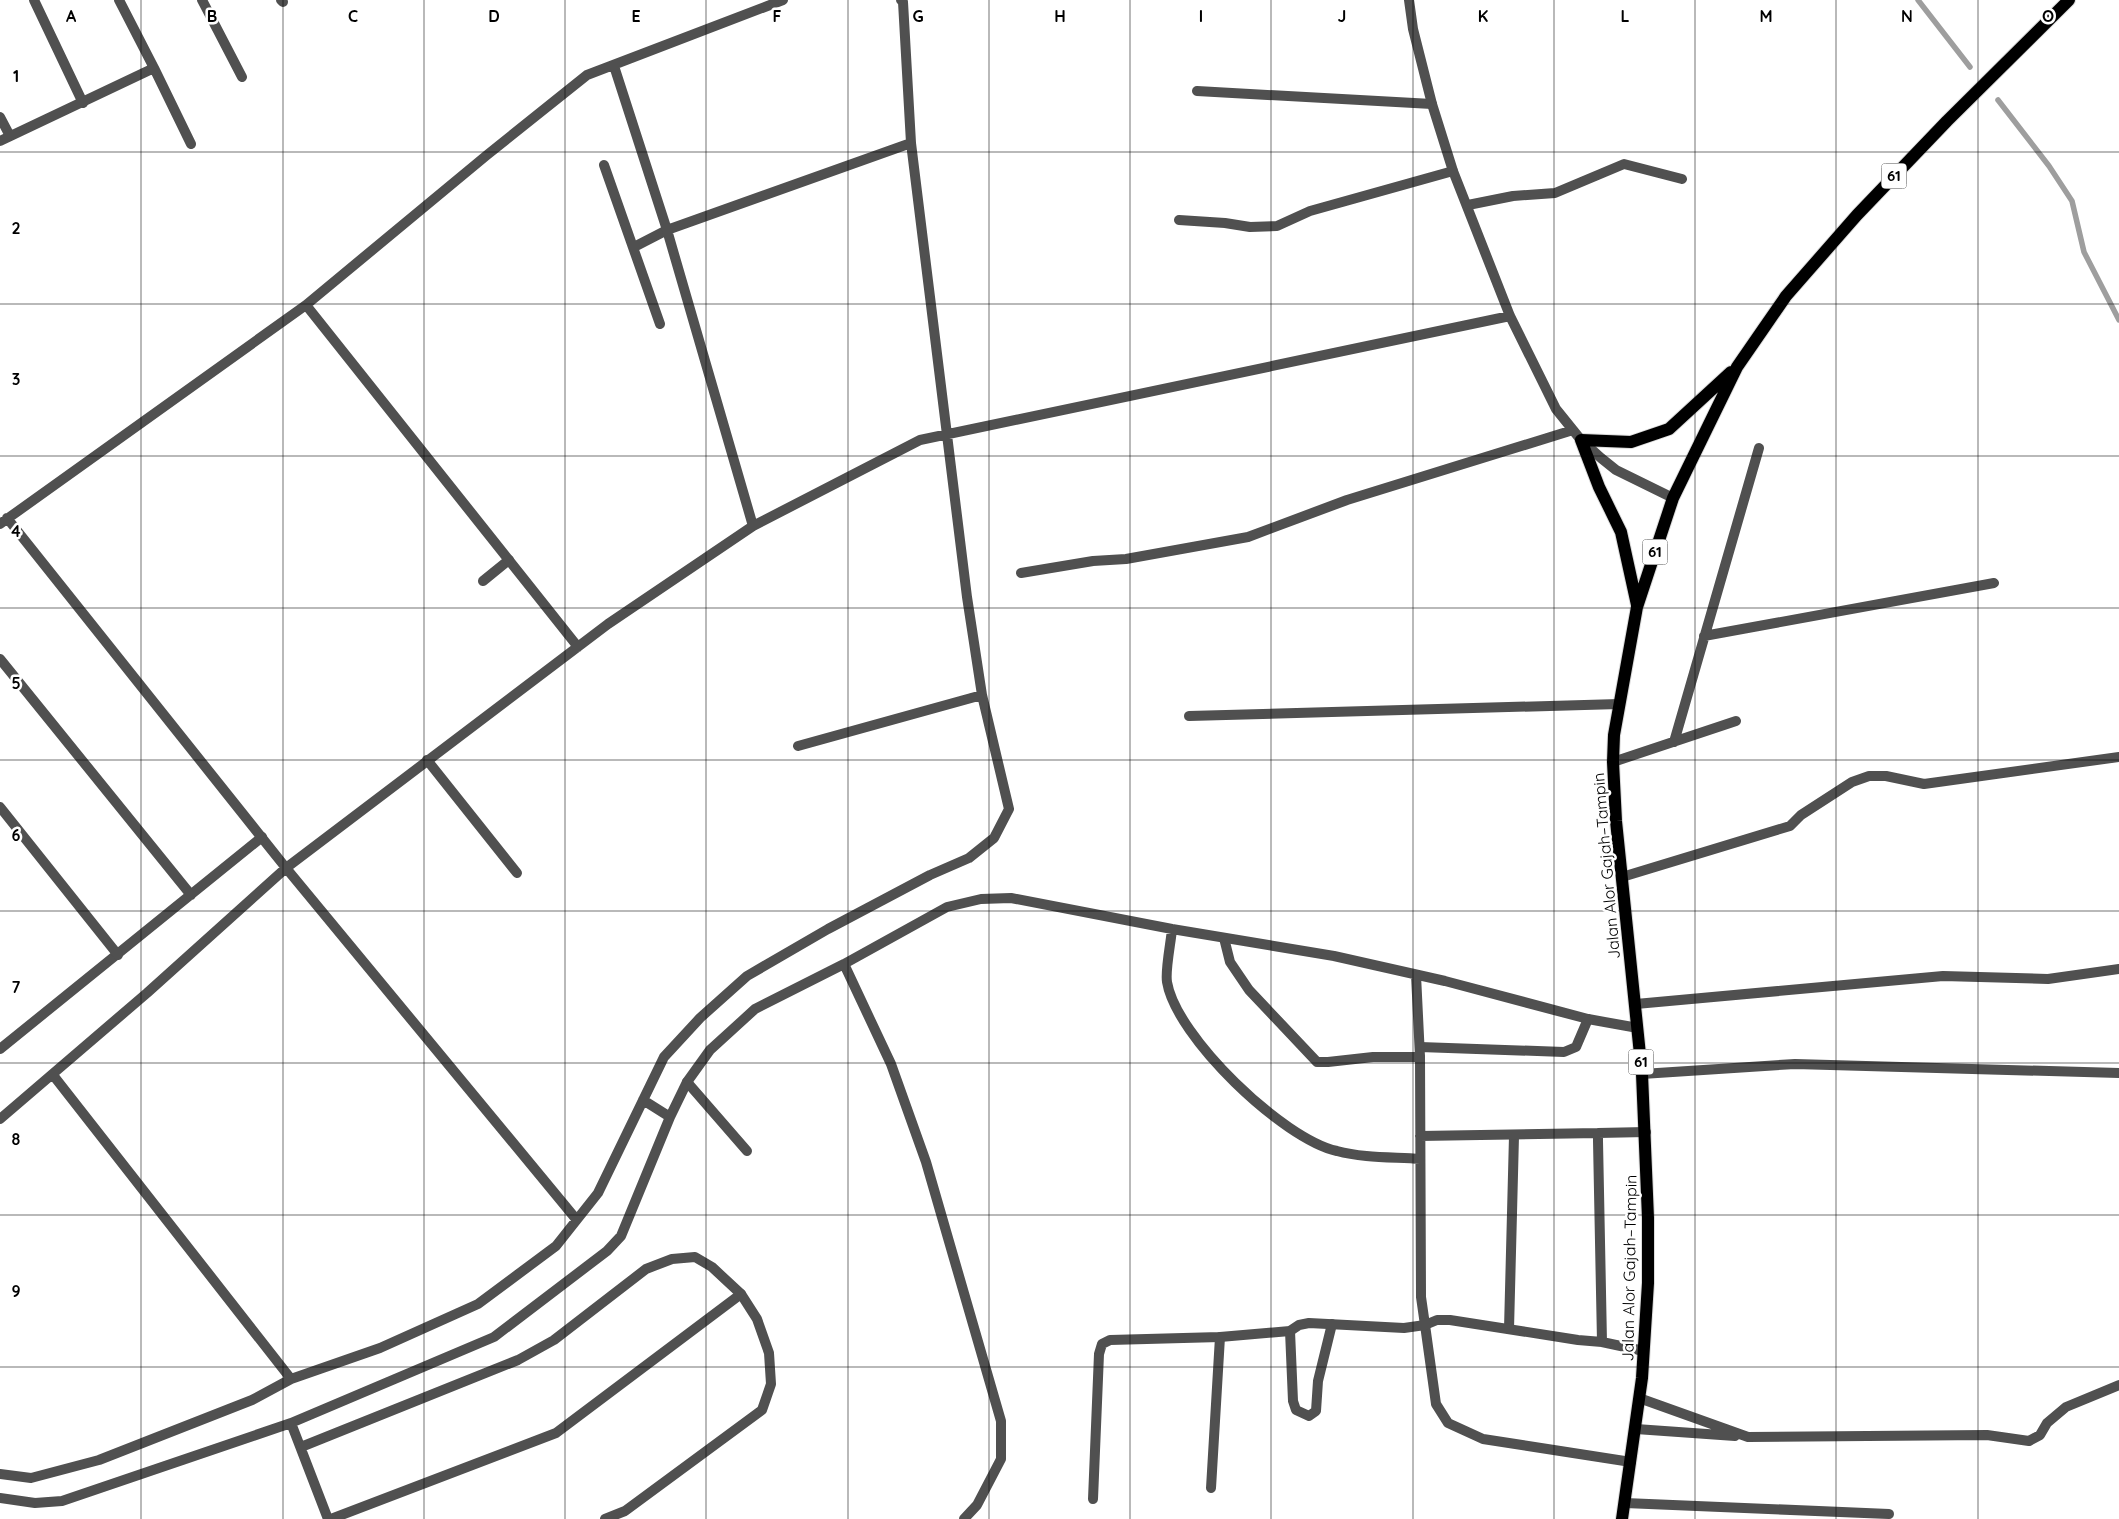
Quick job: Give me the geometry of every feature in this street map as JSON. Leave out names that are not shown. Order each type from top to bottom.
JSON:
[{"type":"main road","name":"Jalan Alor Gajah–Tampin","points":[[1622,1519],[1636,1429],[1644,1351],[1648,1255],[1646,1132],[1642,1074],[1614,806],[1613,762],[1614,735],[1637,607],[1673,498],[1737,367],[1786,296],[1857,214],[1946,121],[2069,0]]},
{"type":"main road","points":[[1577,435],[1632,442],[1669,429],[1737,367]]},
{"type":"main road","points":[[1577,435],[1621,532],[1637,607]]},
{"type":"street","points":[[34,0],[82,103]]},
{"type":"street","points":[[118,0],[191,144]]},
{"type":"street","points":[[202,0],[242,77]]},
{"type":"street","points":[[576,1219],[286,868],[4,521],[306,305],[486,155],[588,75],[783,0]]},
{"type":"street","points":[[0,1474],[31,1478],[99,1460],[252,1400],[291,1379],[380,1348],[478,1304],[556,1246],[598,1193],[664,1057],[700,1018],[747,976],[828,929],[930,875],[969,858],[994,838],[1009,809],[982,695],[967,597],[911,143],[902,0]]},
{"type":"street","points":[[1409,0],[1413,29],[1432,104],[1453,171],[1468,205],[1510,316],[1556,409],[1577,435],[1616,470],[1673,498]]},
{"type":"street","points":[[614,66],[667,230],[753,526]]},
{"type":"street","points":[[0,141],[154,68]]},
{"type":"street","points":[[1197,91],[1432,104]]},
{"type":"street","points":[[0,117],[10,136]]},
{"type":"street","points":[[634,247],[667,230],[911,143]]},
{"type":"street","points":[[1468,205],[1513,196],[1555,193],[1624,164],[1682,179]]},
{"type":"street","points":[[604,165],[660,324]]},
{"type":"street","points":[[1179,220],[1225,222],[1250,227],[1277,226],[1310,211],[1453,171]]},
{"type":"street","points":[[306,305],[578,646]]},
{"type":"street","points":[[0,1119],[147,993],[286,868],[578,646],[753,526],[920,440],[1510,316]]},
{"type":"street","points":[[1021,574],[1093,561],[1126,559],[1248,537],[1348,500],[1577,435]]},
{"type":"street","points":[[1674,742],[1760,448]]},
{"type":"street","points":[[483,581],[509,560]]},
{"type":"street","points":[[1704,636],[1994,583]]},
{"type":"street","points":[[0,659],[191,895]]},
{"type":"street","points":[[798,746],[982,695]]},
{"type":"street","points":[[1189,716],[1619,704]]},
{"type":"street","points":[[1613,762],[1736,721]]},
{"type":"street","points":[[1622,877],[1790,826],[1801,815],[1852,782],[1869,776],[1886,776],[1924,784],[2119,757]]},
{"type":"street","points":[[427,760],[517,873]]},
{"type":"street","points":[[0,807],[118,955]]},
{"type":"street","points":[[0,1049],[262,837]]},
{"type":"street","points":[[0,1498],[35,1503],[62,1501],[291,1423],[494,1337],[607,1252],[621,1236],[670,1117],[687,1082],[710,1050],[755,1009],[844,964],[947,906],[981,899],[1011,898],[1172,929],[1334,956],[1445,981],[1588,1019],[1638,1028]]},
{"type":"street","points":[[1172,929],[1167,982],[1180,1014],[1211,1058],[1260,1105],[1275,1118],[1309,1141],[1336,1151],[1420,1159]]},
{"type":"street","points":[[1224,938],[1230,962],[1249,990],[1317,1062],[1420,1052],[1564,1052],[1576,1047],[1588,1019]]},
{"type":"street","points":[[844,964],[890,1064],[926,1162],[1001,1420],[1001,1459],[977,1505],[964,1519]]},
{"type":"street","points":[[1636,1004],[1943,976],[2048,980],[2119,969]]},
{"type":"street","points":[[1416,975],[1420,1052],[1420,1297],[1436,1404],[1448,1423],[1483,1439],[1631,1462]]},
{"type":"street","points":[[1642,1074],[1795,1064],[2119,1073]]},
{"type":"street","points":[[53,1075],[291,1379]]},
{"type":"street","points":[[687,1082],[747,1151]]},
{"type":"street","points":[[643,1100],[670,1117]]},
{"type":"street","points":[[1420,1136],[1514,1136],[1646,1132]]},
{"type":"street","points":[[1598,1133],[1602,1342]]},
{"type":"street","points":[[1509,1329],[1514,1136]]},
{"type":"street","points":[[301,1447],[518,1360],[554,1340],[646,1269],[672,1258],[696,1257],[712,1267],[741,1294],[757,1319],[769,1353],[771,1384],[762,1410],[625,1511],[605,1519]]},
{"type":"street","points":[[291,1423],[329,1519],[556,1433],[741,1294]]},
{"type":"street","points":[[1093,1499],[1099,1354],[1102,1344],[1110,1340],[1220,1337],[1290,1331],[1299,1325],[1309,1323],[1404,1328],[1424,1325],[1437,1320],[1450,1320],[1602,1342],[1644,1351]]},
{"type":"street","points":[[1290,1331],[1293,1401],[1296,1410],[1309,1416],[1316,1411],[1318,1381],[1332,1324]]},
{"type":"street","points":[[1211,1488],[1220,1337]]},
{"type":"street","points":[[1636,1429],[1748,1437],[1987,1435],[2029,1442],[2040,1435],[2047,1423],[2066,1407],[2119,1385]]},
{"type":"street","points":[[1639,1398],[1748,1437]]},
{"type":"street","points":[[1625,1503],[1889,1514]]},
{"type":"waterway","points":[[1918,0],[1970,67]]},
{"type":"waterway","points":[[1998,100],[2049,166],[2072,201],[2084,252],[2119,320]]}]
